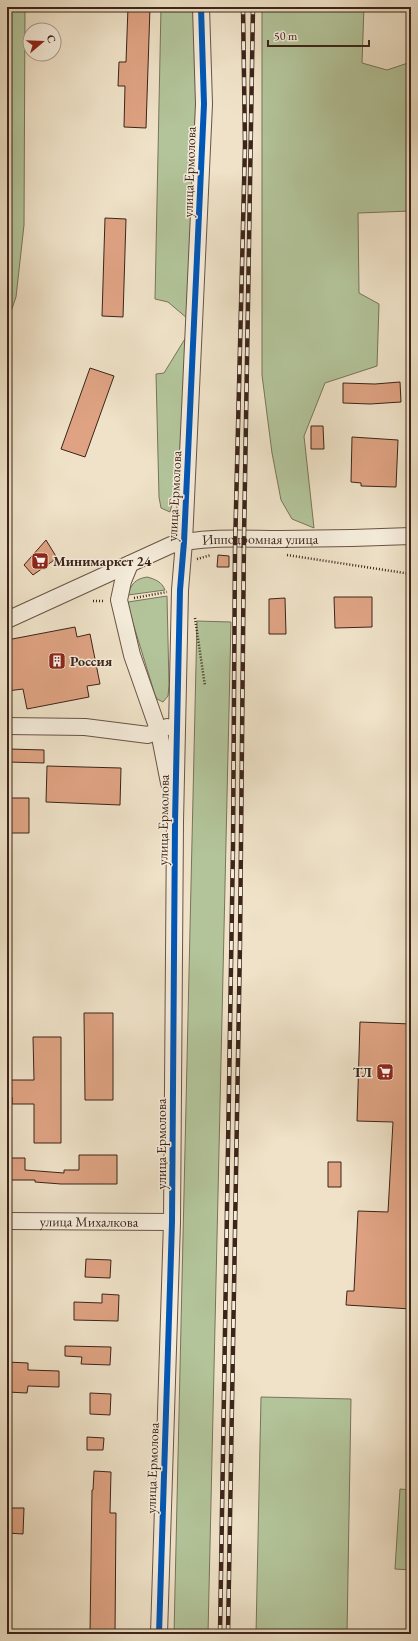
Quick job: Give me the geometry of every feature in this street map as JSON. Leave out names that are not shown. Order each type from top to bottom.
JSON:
[{"type":"street","name":"улица Ермолова","points":[[159,1634],[172,1222],[175,822],[180,590],[184,542],[204,104],[201,7]]},
{"type":"street","name":"Ипподромная улица","points":[[7,620],[171,545],[184,542],[210,539],[332,539],[411,536]]},
{"type":"street","name":"улица Ермолова","points":[[130,564],[122,581],[119,600],[132,655],[159,732],[175,822]]},
{"type":"street","points":[[7,726],[85,727],[148,735],[167,728],[172,723],[178,711]]},
{"type":"street","name":"улица Михалкова","points":[[7,1221],[172,1222]]},
{"type":"path","points":[[193,564],[195,560],[217,553]]},
{"type":"path","points":[[280,554],[411,574]]},
{"type":"path","points":[[93,601],[119,600],[180,590]]},
{"type":"path","points":[[194,611],[205,686]]},
{"type":"green space","points":[[7,7],[25,7],[25,22],[22,22],[22,62],[25,62],[24,225],[16,297],[7,323]]},
{"type":"green space","points":[[161,7],[201,7],[204,104],[202,326],[178,503],[172,505],[170,512],[161,508],[159,497],[156,374],[164,373],[194,324],[168,302],[155,299]]},
{"type":"green space","points":[[262,7],[364,7],[362,63],[387,70],[411,62],[411,211],[358,213],[359,293],[379,304],[377,366],[325,383],[304,436],[314,528],[292,519],[281,500],[272,453],[262,375]]},
{"type":"green space","points":[[147,577],[158,581],[165,590],[128,595],[134,583],[139,579]]},
{"type":"green space","points":[[167,596],[169,685],[168,696],[163,702],[157,699],[155,695],[129,610],[128,602]]},
{"type":"green space","points":[[197,621],[231,622],[208,1634],[174,1634]]},
{"type":"green space","points":[[261,1397],[351,1399],[347,1634],[256,1634]]},
{"type":"green space","points":[[400,1489],[411,1490],[411,1570],[395,1569]]},
{"type":"building","points":[[128,7],[150,7],[146,128],[124,127],[125,86],[118,86],[119,62],[126,62]]},
{"type":"building","points":[[105,218],[126,219],[123,317],[102,316]]},
{"type":"building","points":[[90,368],[114,376],[85,457],[61,449]]},
{"type":"building","points":[[400,382],[401,402],[370,404],[343,403],[343,383],[375,384]]},
{"type":"building","points":[[311,426],[323,426],[324,449],[311,449]]},
{"type":"building","points":[[352,437],[398,440],[396,487],[361,486],[361,483],[351,482]]},
{"type":"building","name":"Минимаркет 24","points":[[46,540],[57,558],[33,575],[24,565]]},
{"type":"building","points":[[218,555],[229,556],[229,567],[217,567]]},
{"type":"building","points":[[334,597],[372,597],[372,627],[335,628]]},
{"type":"building","points":[[285,598],[286,634],[269,634],[269,599]]},
{"type":"building","name":"Россия","points":[[75,627],[77,637],[90,634],[100,684],[87,686],[89,697],[27,709],[23,689],[7,691],[7,640]]},
{"type":"building","points":[[9,749],[44,750],[44,763],[8,762]]},
{"type":"building","points":[[47,766],[121,768],[120,805],[46,802]]},
{"type":"building","points":[[7,798],[29,798],[29,833],[7,833]]},
{"type":"building","points":[[84,1013],[113,1013],[113,1100],[85,1100]]},
{"type":"building","points":[[360,1022],[411,1024],[411,1309],[346,1305],[347,1291],[354,1291],[358,1211],[388,1212],[393,1122],[357,1121]]},
{"type":"building","points":[[33,1037],[61,1037],[61,1143],[34,1143],[34,1104],[12,1104],[12,1097],[7,1097],[7,1086],[11,1086],[11,1080],[34,1080]]},
{"type":"building","points":[[79,1155],[117,1155],[117,1184],[61,1184],[35,1182],[35,1180],[7,1180],[7,1158],[25,1158],[25,1170],[64,1173],[64,1170],[79,1170]]},
{"type":"building","points":[[328,1162],[341,1162],[341,1187],[328,1187]]},
{"type":"building","points":[[86,1259],[111,1260],[110,1278],[85,1277]]},
{"type":"building","points":[[102,1294],[119,1295],[118,1321],[74,1320],[74,1302],[102,1303]]},
{"type":"building","points":[[65,1346],[111,1347],[110,1365],[81,1364],[82,1357],[65,1356]]},
{"type":"building","points":[[7,1362],[28,1363],[28,1370],[59,1371],[59,1387],[28,1386],[27,1393],[7,1392]]},
{"type":"building","points":[[90,1393],[111,1394],[110,1415],[90,1414]]},
{"type":"building","points":[[87,1437],[104,1438],[103,1450],[87,1450]]},
{"type":"building","points":[[94,1471],[111,1472],[110,1513],[116,1513],[115,1634],[90,1634],[92,1490]]},
{"type":"building","points":[[7,1508],[24,1508],[23,1534],[7,1533]]},
{"type":"railway","points":[[220,1634],[233,846],[235,549],[245,145],[243,7]]},
{"type":"railway","points":[[228,1634],[240,943],[244,539],[253,7]]},
{"type":"cycle path","points":[[159,1634],[172,1222],[175,822],[180,590],[184,542],[204,104],[201,7]]},
{"type":"place","name":"Минимаркет 24","points":[[40,561]]},
{"type":"place","name":"Россия","points":[[57,661]]},
{"type":"place","name":"ТЛ","points":[[385,1072]]}]
